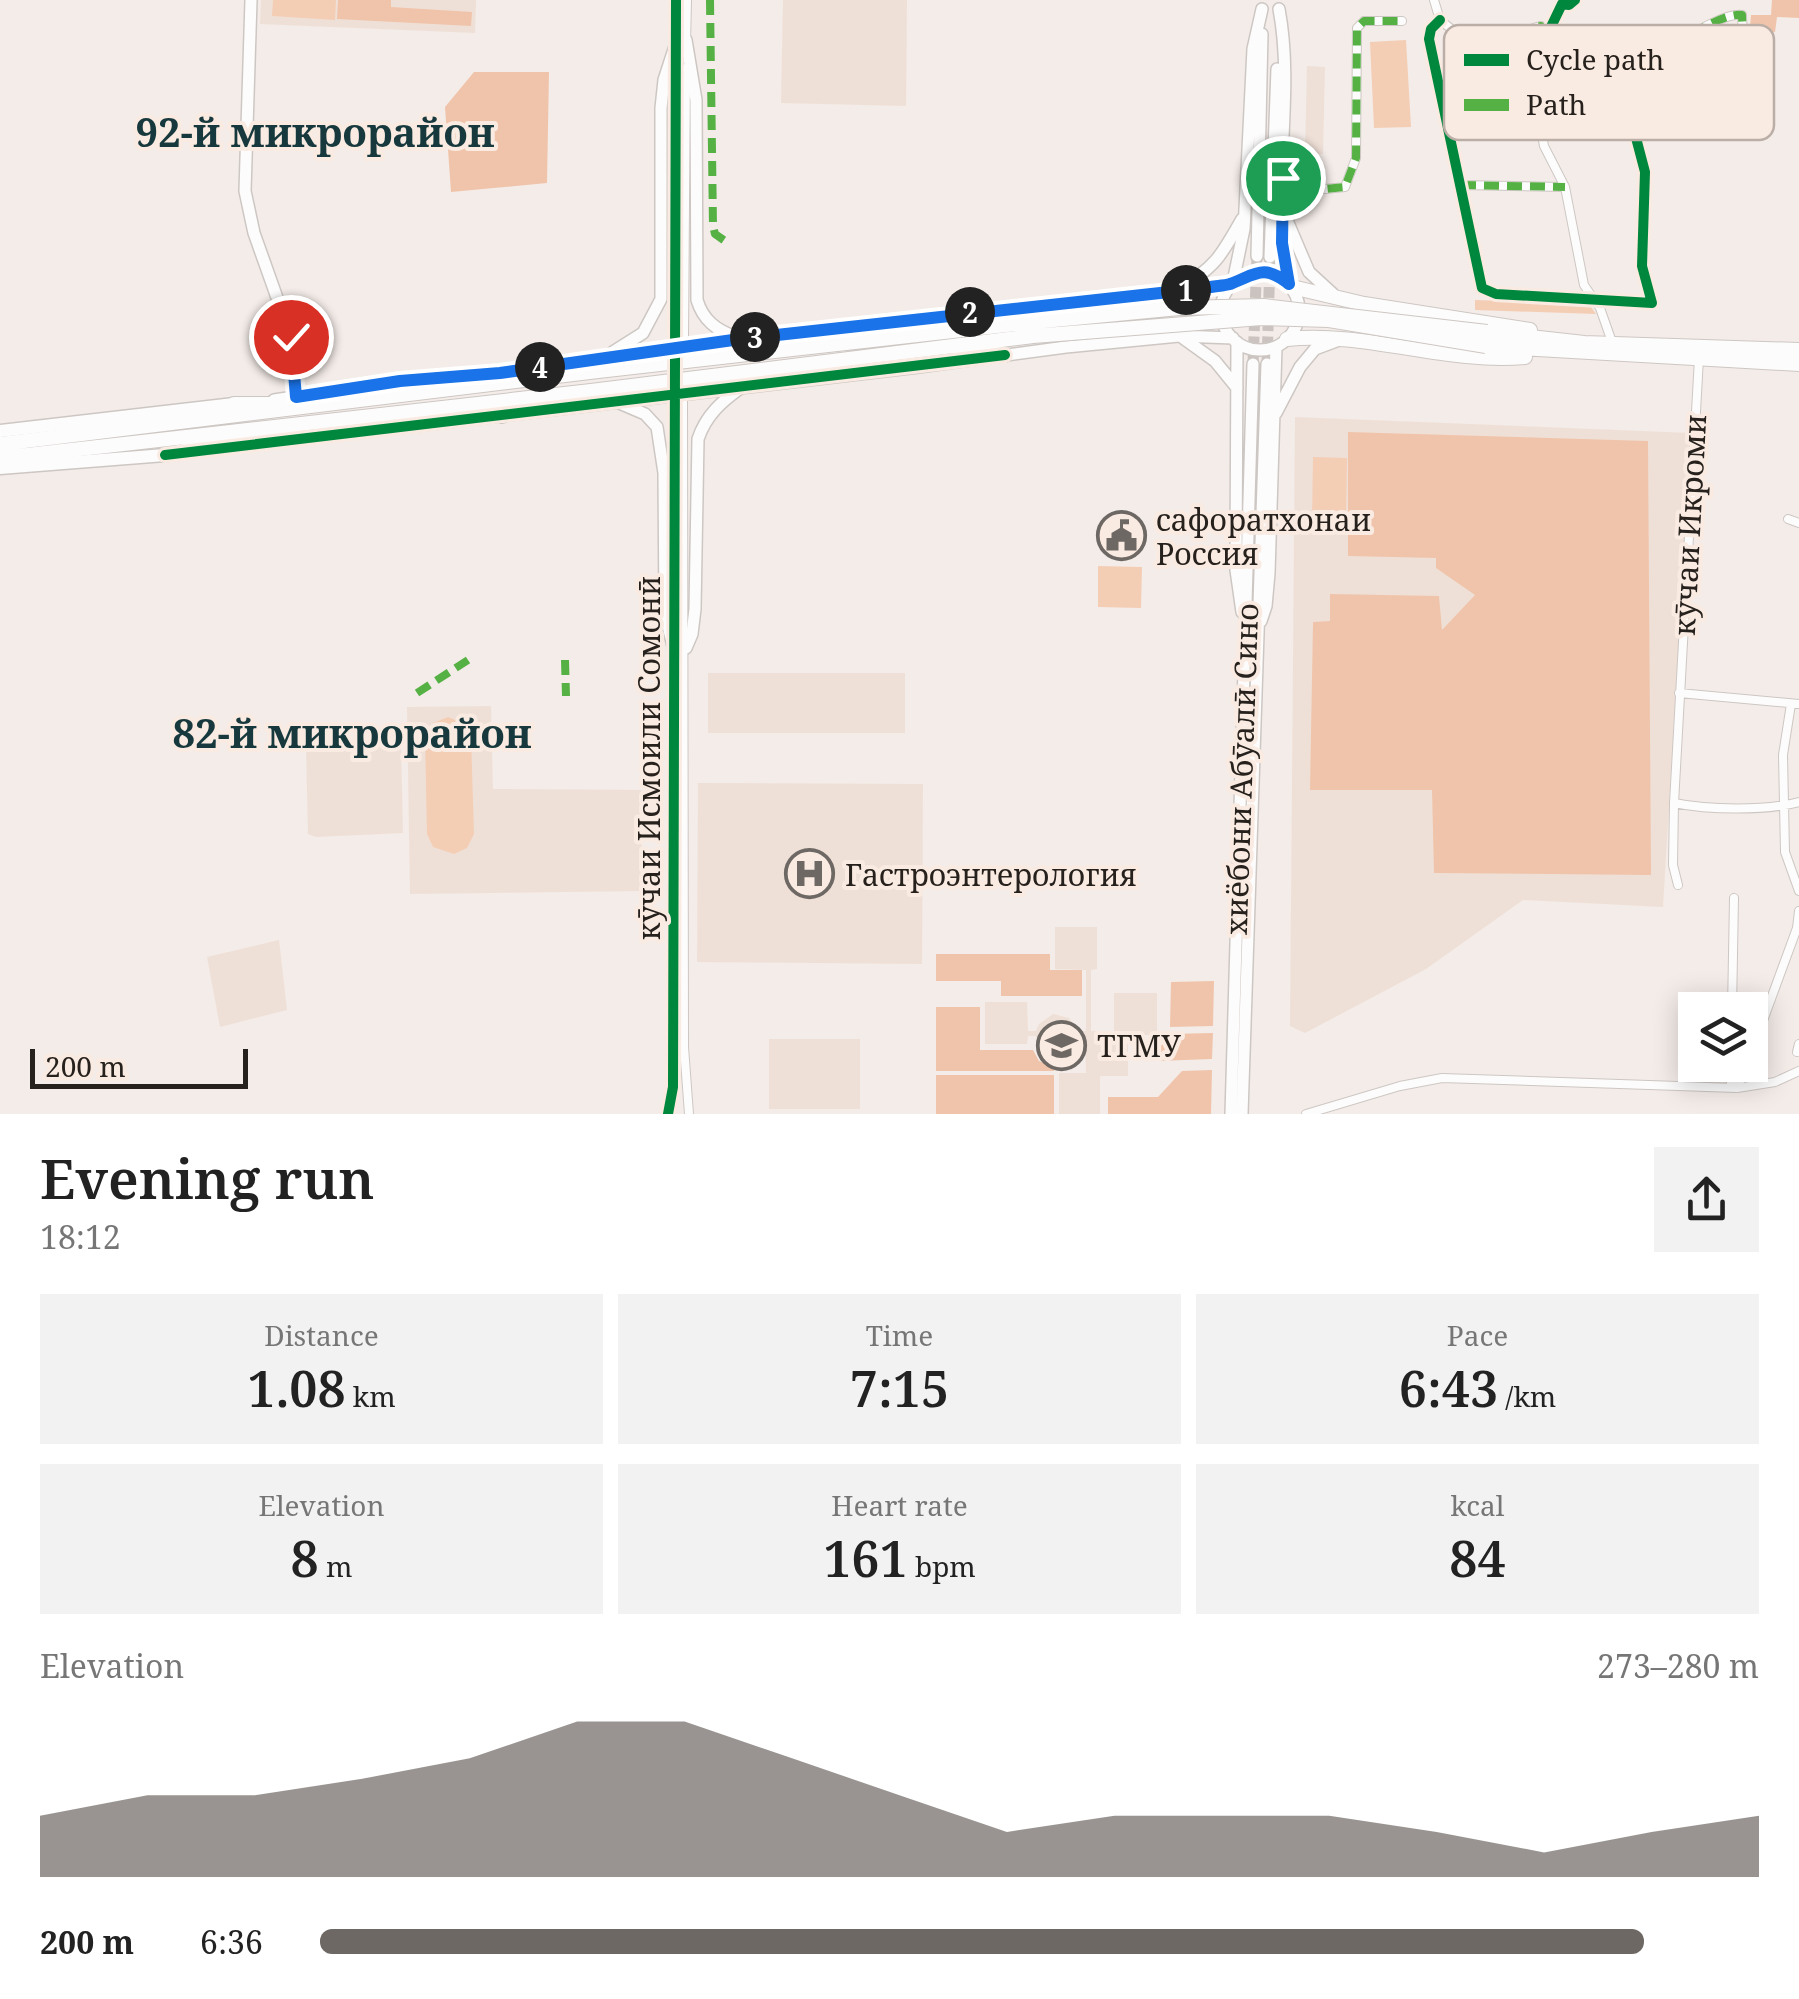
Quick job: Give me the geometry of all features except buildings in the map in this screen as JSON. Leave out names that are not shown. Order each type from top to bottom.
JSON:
[{"type":"highway","points":[[1291,286],[1341,299],[1567,335],[1594,343]]},
{"type":"highway","points":[[925,341],[1006,308]]},
{"type":"highway","points":[[0,444],[329,412],[1033,329],[1260,318],[1329,320],[1566,352],[1799,364]]},
{"type":"highway","points":[[1486,339],[1799,350]]},
{"type":"highway","points":[[1282,343],[1340,340],[1505,359],[1566,352]]},
{"type":"highway","points":[[925,341],[1004,354]]},
{"type":"highway","points":[[500,373],[539,387]]},
{"type":"highway","points":[[502,416],[539,387]]},
{"type":"highway","points":[[234,404],[329,412]]},
{"type":"highway","points":[[166,455],[272,436],[329,412]]},
{"type":"highway","points":[[2,467],[329,412]]},
{"type":"main road","points":[[250,0],[245,191],[254,233],[291,337],[296,397]]},
{"type":"main road","points":[[1262,4],[1264,256],[1279,4]]},
{"type":"main road","points":[[1233,283],[1245,213],[1250,74],[1262,4]]},
{"type":"main road","points":[[2,467],[166,455],[1179,336],[1235,340],[1256,350],[1282,343],[1294,330],[1300,309],[1282,243],[1284,64],[1279,4]]},
{"type":"main road","points":[[682,40],[696,100],[697,300],[708,321],[740,339]]},
{"type":"main road","points":[[598,358],[644,332],[661,298],[664,80],[682,40]]},
{"type":"main road","points":[[1282,210],[1308,272],[1341,299]]},
{"type":"main road","points":[[1176,291],[1212,268],[1224,254],[1245,213]]},
{"type":"main road","points":[[1252,628],[1236,570],[1235,340],[1226,330],[1221,311],[1226,291],[1251,272],[1281,277],[1291,286]]},
{"type":"main road","points":[[5,429],[1233,283]]},
{"type":"main road","points":[[1179,336],[1215,360],[1237,388]]},
{"type":"main road","points":[[1274,417],[1300,367],[1316,349],[1340,340]]},
{"type":"main road","points":[[1252,628],[1266,606],[1268,590],[1274,417],[1282,343]]},
{"type":"main road","name":"хиёбони Абӯалӣ Сино","points":[[1242,1114],[1260,364]]},
{"type":"main road","points":[[613,401],[636,408],[658,427],[664,472],[665,614],[679,647],[692,634],[696,609],[698,439],[714,408],[745,386]]},
{"type":"main road","name":"хиёбони Абӯалӣ Сино","points":[[1231,1114],[1252,628]]},
{"type":"street","points":[[676,0],[682,40],[686,224],[681,338],[675,225],[682,40],[686,0]]},
{"type":"street","points":[[1434,0],[1440,20],[1446,25]]},
{"type":"street","points":[[1552,25],[1562,4],[1569,5],[1575,0]]},
{"type":"street","points":[[1709,25],[1728,15],[1742,15],[1742,25]]},
{"type":"street","points":[[1440,20],[1431,29],[1429,39],[1444,107]]},
{"type":"street","points":[[1283,178],[1325,189],[1345,187],[1356,158],[1357,28],[1364,22],[1402,22]]},
{"type":"street","points":[[1451,140],[1482,288],[1496,294],[1652,303],[1642,266],[1645,172],[1637,140]]},
{"type":"street","points":[[1543,140],[1565,187],[1584,285],[1600,308],[1612,342]]},
{"type":"street","points":[[1461,185],[1565,187]]},
{"type":"street","name":"кӯчаи Икроми","points":[[1678,885],[1673,865],[1674,804],[1699,358]]},
{"type":"street","name":"кӯчаи Исмоили Сомонӣ","points":[[680,402],[684,1047],[690,1114]]},
{"type":"street","points":[[1788,519],[1799,523]]},
{"type":"street","name":"кӯчаи Исмоили Сомонӣ","points":[[668,1114],[673,1086],[672,770],[679,647]]},
{"type":"street","points":[[1679,693],[1795,704],[1783,755],[1785,852],[1799,891]]},
{"type":"street","points":[[672,770],[684,770]]},
{"type":"street","points":[[1674,804],[1785,806],[1799,802]]},
{"type":"street","points":[[1732,992],[1734,898]]},
{"type":"street","points":[[1768,1007],[1797,928],[1799,910]]},
{"type":"street","points":[[1306,1114],[1400,1086],[1442,1078],[1734,1087],[1775,1082],[1799,1071]]},
{"type":"street","points":[[1733,1082],[1734,1087]]},
{"type":"street","points":[[1734,1087],[1737,1082]]},
{"type":"shaded area","points":[[261,0],[476,0],[475,33],[260,24]]},
{"type":"shaded area","points":[[273,0],[336,0],[335,20],[272,16]]},
{"type":"shaded area","points":[[338,0],[391,0],[391,7],[472,12],[471,26],[337,19]]},
{"type":"shaded area","points":[[783,0],[907,0],[906,106],[781,103]]},
{"type":"shaded area","points":[[1772,0],[1799,0],[1799,18],[1777,17],[1775,32],[1774,25],[1750,25],[1751,15],[1771,15]]},
{"type":"shaded area","points":[[1406,40],[1411,127],[1374,128],[1370,42]]},
{"type":"shaded area","points":[[1307,66],[1325,67],[1323,154],[1305,154]]},
{"type":"shaded area","points":[[474,72],[549,72],[547,183],[451,192],[445,107]]},
{"type":"shaded area","points":[[1475,300],[1589,304],[1596,314],[1475,310]]},
{"type":"shaded area","points":[[1295,417],[1691,433],[1663,907],[1523,900],[1426,969],[1305,1033],[1290,1026]]},
{"type":"shaded area","points":[[1348,432],[1648,441],[1651,875],[1434,873],[1432,790],[1310,790],[1313,622],[1330,621],[1330,594],[1439,596],[1442,630],[1475,595],[1436,568],[1436,558],[1348,556]]},
{"type":"shaded area","points":[[1313,457],[1347,458],[1346,522],[1312,521]]},
{"type":"shaded area","points":[[1098,566],[1142,567],[1141,608],[1098,607]]},
{"type":"shaded area","points":[[708,673],[905,673],[905,733],[708,733]]},
{"type":"shaded area","points":[[491,706],[493,789],[641,790],[642,891],[410,894],[407,707]]},
{"type":"shaded area","points":[[448,717],[463,723],[471,736],[474,834],[467,848],[454,854],[433,847],[427,834],[425,736],[433,723]]},
{"type":"shaded area","points":[[401,744],[403,833],[316,837],[308,834],[306,747]]},
{"type":"shaded area","name":"Гастроэнтерология","points":[[698,783],[923,784],[922,964],[697,962]]},
{"type":"shaded area","points":[[1055,927],[1097,927],[1097,969],[1091,970],[1091,1031],[1114,1031],[1114,993],[1157,993],[1157,1035],[1128,1035],[1128,1076],[1100,1076],[1100,1114],[1059,1114],[1059,1073],[1086,1073],[1085,1037],[1079,1037],[1072,1054],[1057,1059],[1041,1052],[1036,1036],[1028,1036],[1027,1044],[985,1044],[985,1002],[1027,1002],[1028,1031],[1036,1031],[1053,1014],[1069,1018],[1078,1031],[1086,1031],[1086,970],[1055,969]]},
{"type":"shaded area","points":[[279,940],[287,1010],[220,1027],[207,957]]},
{"type":"shaded area","points":[[936,954],[1050,954],[1050,970],[1082,970],[1082,996],[1001,996],[1001,981],[936,981]]},
{"type":"shaded area","points":[[1214,981],[1213,1026],[1170,1027],[1171,982]]},
{"type":"shaded area","points":[[936,1007],[980,1007],[980,1050],[1033,1050],[1039,1061],[1054,1067],[1054,1071],[936,1071]]},
{"type":"shaded area","points":[[1213,1033],[1212,1059],[1157,1061],[1157,1051],[1170,1034]]},
{"type":"shaded area","points":[[769,1039],[860,1039],[860,1109],[769,1109]]},
{"type":"shaded area","points":[[1212,1070],[1211,1114],[1108,1114],[1108,1097],[1158,1097],[1182,1071]]},
{"type":"shaded area","points":[[936,1075],[1054,1075],[1054,1114],[936,1114]]},
{"type":"tunnel","points":[[1253,364],[1257,256]]},
{"type":"tunnel","points":[[1267,364],[1270,257]]},
{"type":"marked path","points":[[710,0],[713,226],[715,234],[728,243]]},
{"type":"marked path","points":[[1708,25],[1742,15],[1742,25]]},
{"type":"marked path","points":[[1283,178],[1325,189],[1345,187],[1356,158],[1357,28],[1364,21],[1402,21]]},
{"type":"marked path","points":[[1461,185],[1565,187]]},
{"type":"marked path","points":[[417,693],[468,660]]},
{"type":"marked path","points":[[565,660],[566,696]]},
{"type":"cycle path","points":[[668,1114],[673,1087],[676,0]]},
{"type":"cycle path","points":[[1552,25],[1562,4],[1569,5],[1575,0]]},
{"type":"cycle path","points":[[1440,20],[1431,29],[1429,39],[1444,109]]},
{"type":"cycle path","points":[[1450,140],[1482,288],[1496,294],[1652,303],[1642,266],[1645,172],[1637,140]]},
{"type":"cycle path","points":[[165,455],[1005,355]]},
{"type":"place","name":"сафоратхонаи Россия","points":[[1121,536]]},
{"type":"place","name":"Гастроэнтерология","points":[[810,874]]},
{"type":"place","name":"ТГМУ","points":[[1062,1045]]},
{"type":"district","name":"92-й микрорайон","points":[[315,131]]},
{"type":"district","name":"82-й микрорайон","points":[[352,732]]},
{"type":"route","points":[[291,337],[296,397],[740,339],[1206,288],[1232,283],[1251,272],[1272,273],[1289,284],[1282,243],[1283,178]]}]
